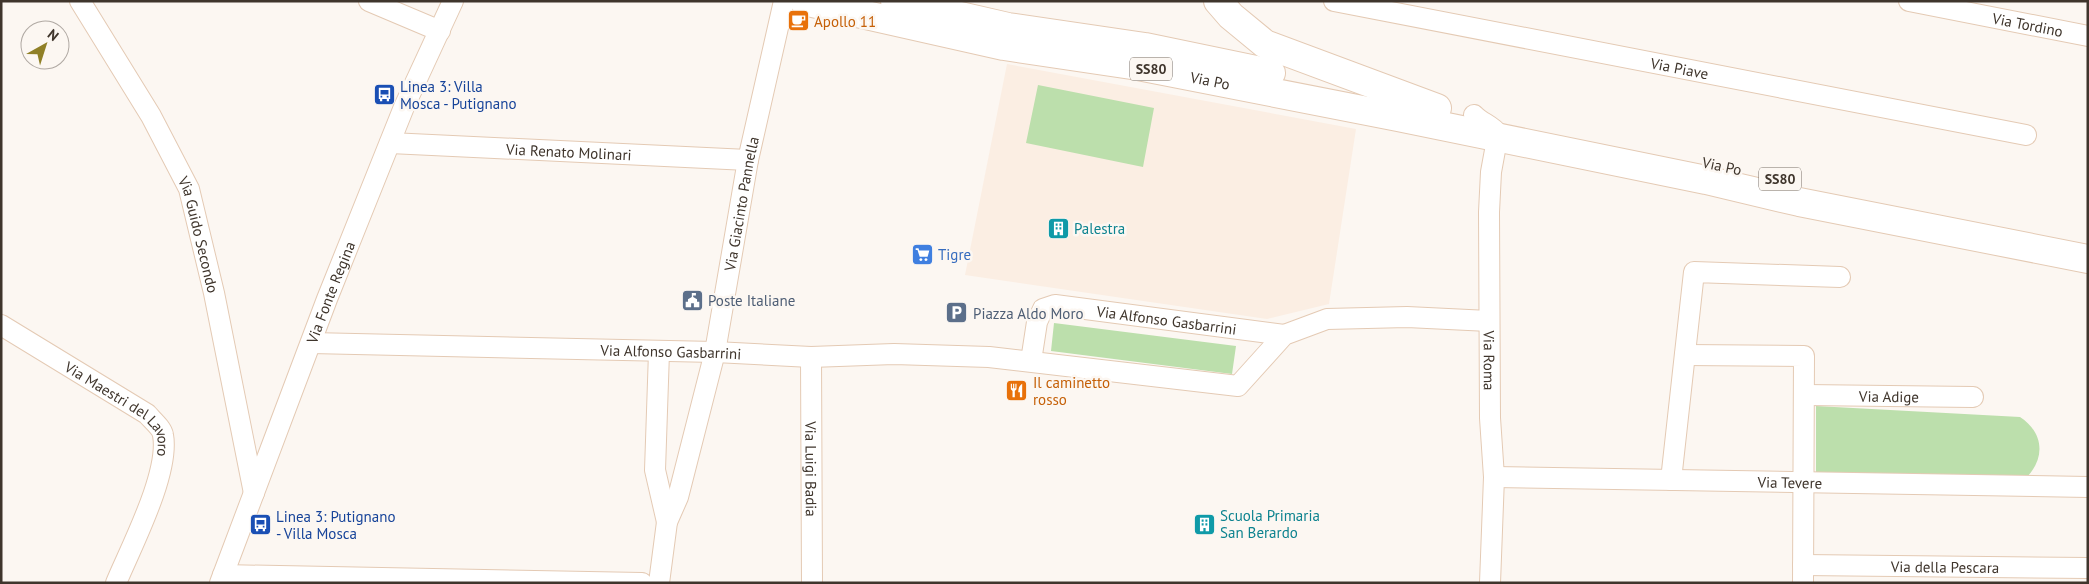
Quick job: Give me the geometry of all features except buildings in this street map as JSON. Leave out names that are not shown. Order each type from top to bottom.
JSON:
[{"type":"main road","name":"Via Po","points":[[804,1],[1004,46],[1138,66],[1706,180],[1799,202],[2088,259]]},
{"type":"main road","name":"Via Po","points":[[895,1],[1008,27],[1326,75],[1437,108],[1728,167],[1831,190],[2088,240]]},
{"type":"main road","points":[[1138,66],[1160,61],[1320,91],[1326,75],[1265,44],[1231,16],[1218,1]]},
{"type":"main road","points":[[1497,138],[1507,132],[1515,132],[1710,172],[1728,167]]},
{"type":"street","name":"Via Guido Secondo","points":[[80,1],[151,116],[189,189],[214,293],[254,493]]},
{"type":"street","points":[[369,1],[440,31]]},
{"type":"street","name":"Via Giacinto Pannella","points":[[659,583],[667,522],[678,497],[715,352],[748,160],[784,1]]},
{"type":"street","name":"Via Piave","points":[[1334,1],[2026,135]]},
{"type":"street","name":"Via Tordino","points":[[1909,1],[2088,36]]},
{"type":"street","name":"Via Fonte Regina","points":[[221,579],[390,143],[451,3]]},
{"type":"street","name":"Via Po","points":[[1474,115],[1479,121],[1494,128],[1497,138]]},
{"type":"street","name":"Via Roma","points":[[1490,583],[1494,477],[1488,320],[1489,212],[1491,172],[1497,138]]},
{"type":"street","name":"Via Renato Molinari","points":[[390,143],[748,160]]},
{"type":"street","points":[[1671,480],[1694,272],[1840,277]]},
{"type":"street","name":"Via Alfonso Gasbarrini","points":[[1032,361],[1037,322],[1043,309],[1054,305],[1284,335]]},
{"type":"street","name":"Via Alfonso Gasbarrini","points":[[311,344],[715,352],[811,357],[894,354],[989,357],[1238,386],[1284,335],[1327,319],[1407,317],[1488,320]]},
{"type":"street","name":"Via Maestri del Lavoro","points":[[1,325],[147,414],[163,433],[164,448],[160,475],[116,583]]},
{"type":"street","name":"Via Giacinto Pannella","points":[[659,352],[655,470],[667,522]]},
{"type":"street","points":[[1685,356],[1804,356],[1803,574]]},
{"type":"street","name":"Via Luigi Badia","points":[[811,357],[812,583]]},
{"type":"street","name":"Via Adige","points":[[1805,395],[1973,397]]},
{"type":"street","name":"Via Tevere","points":[[1494,477],[2088,487]]},
{"type":"street","name":"Via della Pescara","points":[[1803,574],[2088,568]]},
{"type":"street","points":[[221,579],[642,583]]},
{"type":"shaded area","points":[[1007,64],[1356,129],[1329,304],[1267,319],[965,275]]},
{"type":"green space","points":[[1038,85],[1154,108],[1143,167],[1026,143]]},
{"type":"green space","points":[[1054,323],[1236,346],[1232,374],[1051,351]]},
{"type":"green space","points":[[1816,406],[2020,417],[2028,423],[2037,437],[2039,453],[2033,469],[2027,477],[1816,474]]},
{"type":"place","name":"Apollo 11","points":[[798,21]]},
{"type":"place","name":"Linea 3: Villa Mosca - Putignano","points":[[384,95]]},
{"type":"place","name":"Palestra","points":[[1058,228]]},
{"type":"place","name":"Tigre","points":[[922,254]]},
{"type":"place","name":"Poste Italiane","points":[[692,300]]},
{"type":"place","name":"Piazza Aldo Moro","points":[[957,313]]},
{"type":"place","name":"Il caminetto rosso","points":[[1017,391]]},
{"type":"place","name":"Scuola Primaria San Berardo","points":[[1204,524]]},
{"type":"place","name":"Linea 3: Putignano - Villa Mosca","points":[[260,525]]}]
